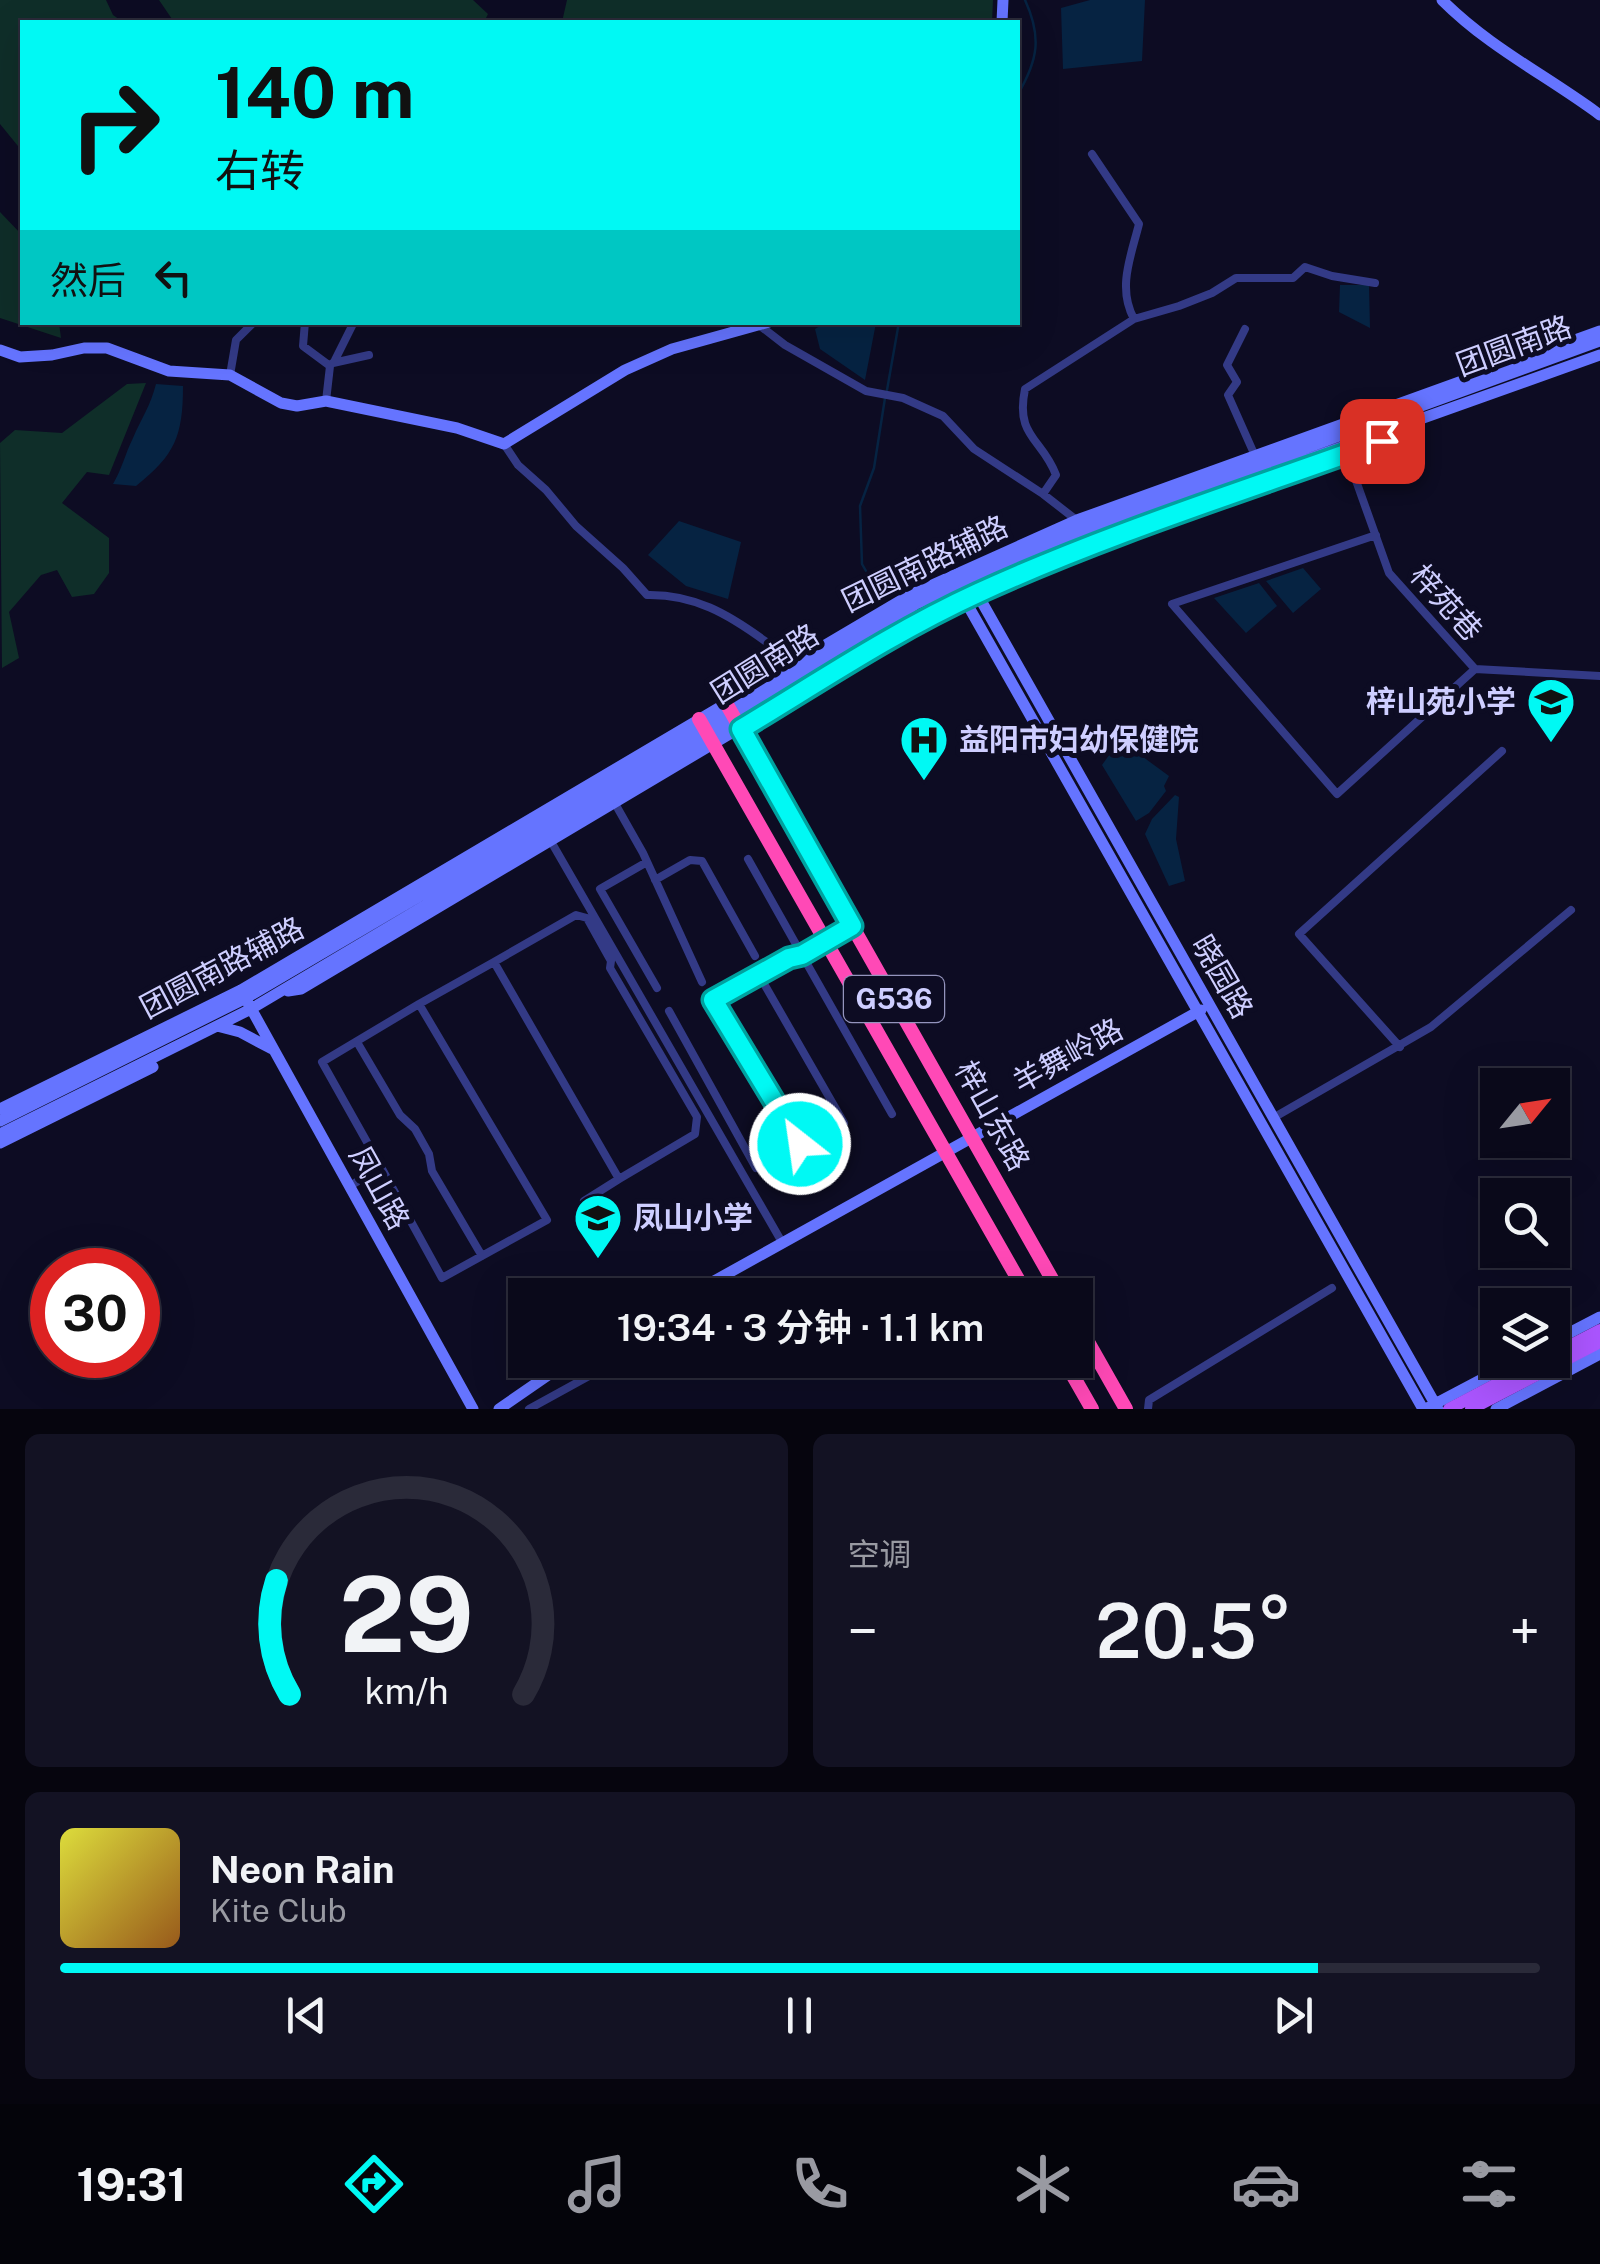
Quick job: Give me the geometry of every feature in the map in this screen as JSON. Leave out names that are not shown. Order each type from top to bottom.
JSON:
[{"type":"highway","name":"梓山东路","points":[[734,717],[1051,1278]]},
{"type":"highway","name":"梓山东路","points":[[707,733],[1017,1278]]},
{"type":"highway","points":[[1093,1351],[1126,1409]]},
{"type":"highway","points":[[1074,1378],[1092,1409]]},
{"type":"main road","points":[[1570,1345],[1600,1330]]},
{"type":"main road","points":[[1471,1409],[1600,1342]]},
{"type":"main road","points":[[1434,1408],[1502,1378]]},
{"type":"street","points":[[1442,0],[1503,53],[1600,115]]},
{"type":"street","points":[[1092,154],[1138,224],[1124,300],[1134,318]]},
{"type":"street","points":[[1044,494],[1056,475],[1052,464],[1034,444],[1020,412],[1025,389],[1134,318],[1179,306],[1236,278],[1293,278],[1304,267],[1374,283]]},
{"type":"street","points":[[230,375],[236,340],[251,325]]},
{"type":"street","points":[[305,325],[303,346],[333,363],[369,355]]},
{"type":"street","points":[[326,401],[333,363],[352,325]]},
{"type":"street","points":[[504,444],[626,370],[672,349],[760,325]]},
{"type":"street","points":[[765,325],[784,345],[866,391],[926,407],[943,416],[974,449],[1044,494],[1081,524]]},
{"type":"street","points":[[1245,328],[1228,365],[1237,382],[1228,394],[1257,461],[1600,330]]},
{"type":"street","name":"团圆南路","points":[[734,717],[1081,524],[1600,341]]},
{"type":"street","points":[[0,350],[20,357],[107,348],[169,372],[230,375],[282,403],[297,406],[326,401],[457,428],[504,444],[518,465],[647,595],[674,594],[708,604],[742,625],[795,668]]},
{"type":"street","name":"团圆南路","points":[[964,586],[1076,542],[1345,450],[1600,355]]},
{"type":"street","points":[[1345,450],[1600,364]]},
{"type":"street","name":"梓苑巷","points":[[1345,450],[1390,573],[1476,669],[1600,676]]},
{"type":"street","points":[[1376,534],[1172,604],[1337,794],[1476,669]]},
{"type":"street","name":"团圆南路辅路","points":[[795,668],[860,622],[964,586]]},
{"type":"street","name":"团圆南路辅路","points":[[0,1109],[246,999],[734,717],[901,632],[964,586]]},
{"type":"street","name":"晓园路","points":[[964,586],[1434,1408]]},
{"type":"street","points":[[878,636],[901,632]]},
{"type":"street","name":"团圆南路","points":[[734,717],[795,668]]},
{"type":"street","name":"团圆南路辅路","points":[[707,733],[734,717]]},
{"type":"street","name":"团圆南路","points":[[0,1121],[246,999],[279,992],[613,800],[707,733]]},
{"type":"street","points":[[1400,1047],[1299,934],[1502,751]]},
{"type":"street","points":[[613,800],[656,880],[702,982]]},
{"type":"street","points":[[549,838],[783,1244]]},
{"type":"street","points":[[748,859],[892,1114]]},
{"type":"street","points":[[656,880],[690,860],[702,861],[756,956]]},
{"type":"street","points":[[647,862],[600,889],[656,988]]},
{"type":"street","points":[[1273,1118],[1431,1026],[1571,910]]},
{"type":"street","points":[[419,1004],[548,1220],[442,1278],[322,1062],[419,1004],[576,915],[587,918],[610,968],[697,1117],[695,1134],[584,1200]]},
{"type":"street","points":[[759,975],[844,1123],[802,1148],[713,1000],[789,958],[802,955],[852,926]]},
{"type":"street","points":[[494,962],[619,1179]]},
{"type":"street","name":"团圆南路","points":[[0,1134],[215,1027],[246,999]]},
{"type":"street","name":"凤山路","points":[[246,999],[473,1409]]},
{"type":"street","name":"晓园路","points":[[1204,1008],[1273,1118],[1434,1408]]},
{"type":"street","name":"羊舞岭路","points":[[720,1278],[1204,1008]]},
{"type":"street","points":[[669,1011],[756,1168],[800,1144]]},
{"type":"street","points":[[215,1027],[240,1032],[274,1051]]},
{"type":"street","name":"团圆南路辅路","points":[[0,1143],[198,1044],[215,1027]]},
{"type":"street","points":[[356,1042],[400,1116],[415,1129],[429,1154],[432,1171],[482,1256]]},
{"type":"street","points":[[350,1186],[381,1166]]},
{"type":"street","points":[[1148,1409],[1148,1400],[1332,1288]]},
{"type":"street","points":[[1570,1333],[1600,1317]]},
{"type":"street","points":[[1496,1409],[1600,1354]]},
{"type":"street","points":[[499,1409],[544,1378]]},
{"type":"street","points":[[529,1409],[585,1378]]},
{"type":"street","points":[[1434,1408],[1486,1378]]},
{"type":"green space","points":[[0,0],[106,0],[120,20],[20,20],[20,149],[0,124]]},
{"type":"green space","points":[[159,0],[473,0],[488,14],[485,20],[173,20]]},
{"type":"green space","points":[[567,0],[993,0],[992,20],[562,20]]},
{"type":"green space","points":[[0,212],[20,233],[20,325],[0,318]]},
{"type":"green space","points":[[21,325],[59,325],[61,338]]},
{"type":"green space","points":[[146,383],[109,475],[87,472],[62,503],[109,538],[109,573],[94,594],[72,597],[57,570],[41,575],[9,612],[19,658],[2,668],[0,443],[15,430],[62,433],[127,384]]},
{"type":"water","points":[[1090,0],[1145,0],[1142,61],[1063,69],[1061,8]]},
{"type":"water","points":[[1340,285],[1369,285],[1370,328],[1339,312]]},
{"type":"water","points":[[822,325],[876,325],[865,380],[820,349],[815,329]]},
{"type":"water","points":[[156,384],[183,386],[181,418],[174,443],[160,464],[136,486],[113,484],[148,406]]},
{"type":"water","points":[[679,521],[741,542],[728,599],[686,586],[648,555]]},
{"type":"water","points":[[1303,568],[1321,589],[1293,613],[1266,581]]},
{"type":"water","points":[[1259,583],[1277,606],[1246,633],[1214,598]]},
{"type":"water","points":[[1112,751],[1139,754],[1169,776],[1166,791],[1149,813],[1136,821],[1102,765]]},
{"type":"water","points":[[1175,795],[1179,797],[1176,839],[1185,881],[1169,886],[1145,834],[1152,819]]},
{"type":"waterway","points":[[1020,90],[1030,70],[1036,37],[1025,0]]},
{"type":"waterway","points":[[887,390],[898,325]]},
{"type":"waterway","points":[[874,585],[862,564],[860,506],[874,468],[885,398]]},
{"type":"place","name":"梓山苑小学","points":[[1551,744]]},
{"type":"place","name":"益阳市妇幼保健院","points":[[924,782]]},
{"type":"place","name":"凤山小学","points":[[598,1260]]},
{"type":"route","points":[[800,1144],[713,1000],[852,926],[741,729],[901,632],[976,594],[1158,520],[1382,441]]}]
